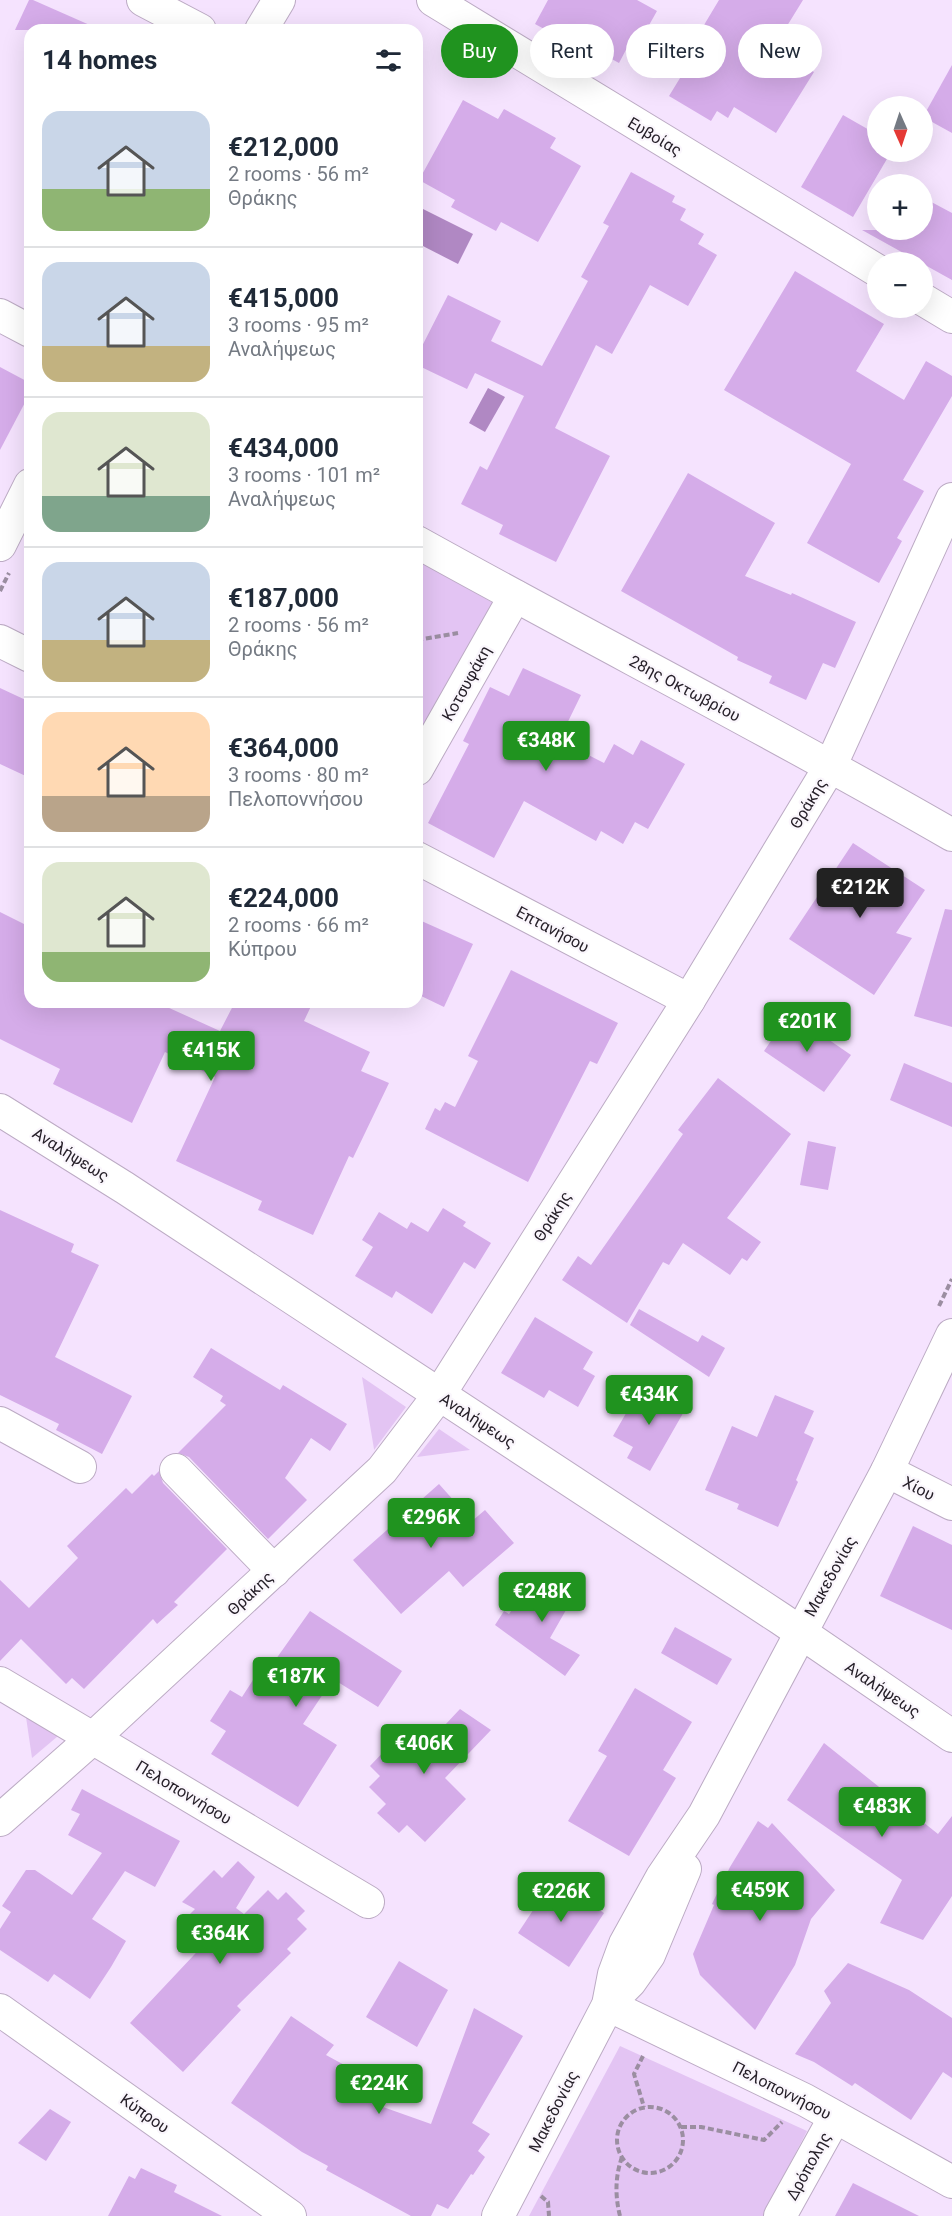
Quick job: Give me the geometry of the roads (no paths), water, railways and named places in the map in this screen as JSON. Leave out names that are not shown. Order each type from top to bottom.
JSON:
[{"type":"street","points":[[143,0],[189,24]]},
{"type":"street","points":[[265,24],[279,0]]},
{"type":"street","name":"Ευβοίας","points":[[433,0],[867,265]]},
{"type":"street","points":[[933,306],[952,317]]},
{"type":"street","points":[[0,315],[24,328]]},
{"type":"street","points":[[0,545],[24,497]]},
{"type":"street","name":"Θράκης","points":[[0,1820],[93,1738],[382,1470],[439,1395],[689,1000],[831,765],[952,499]]},
{"type":"street","name":"28ης Οκτωβρίου","points":[[423,545],[831,765],[952,835]]},
{"type":"street","name":"Κοτσυφάκη","points":[[423,758],[515,596]]},
{"type":"street","points":[[0,640],[24,653]]},
{"type":"street","name":"Επτανήσου","points":[[423,861],[689,1000]]},
{"type":"street","name":"Αναλήψεως","points":[[0,1110],[125,1188],[800,1632],[952,1736]]},
{"type":"street","name":"Μακεδονίας","points":[[498,2216],[608,2005],[630,1982],[649,1955],[680,1886],[704,1815],[887,1471],[952,1335]]},
{"type":"street","points":[[0,1423],[80,1467]]},
{"type":"street","points":[[176,1470],[274,1572]]},
{"type":"street","name":"Χίου","points":[[887,1471],[952,1504]]},
{"type":"street","name":"Πελοποννήσου","points":[[0,1683],[368,1902]]},
{"type":"street","name":"Πελοποννήσου","points":[[608,2005],[805,2100],[952,2182]]},
{"type":"street","name":"Κύπρου","points":[[0,2010],[290,2216]]},
{"type":"street","name":"Δρόπολης","points":[[780,2216],[835,2117]]}]
